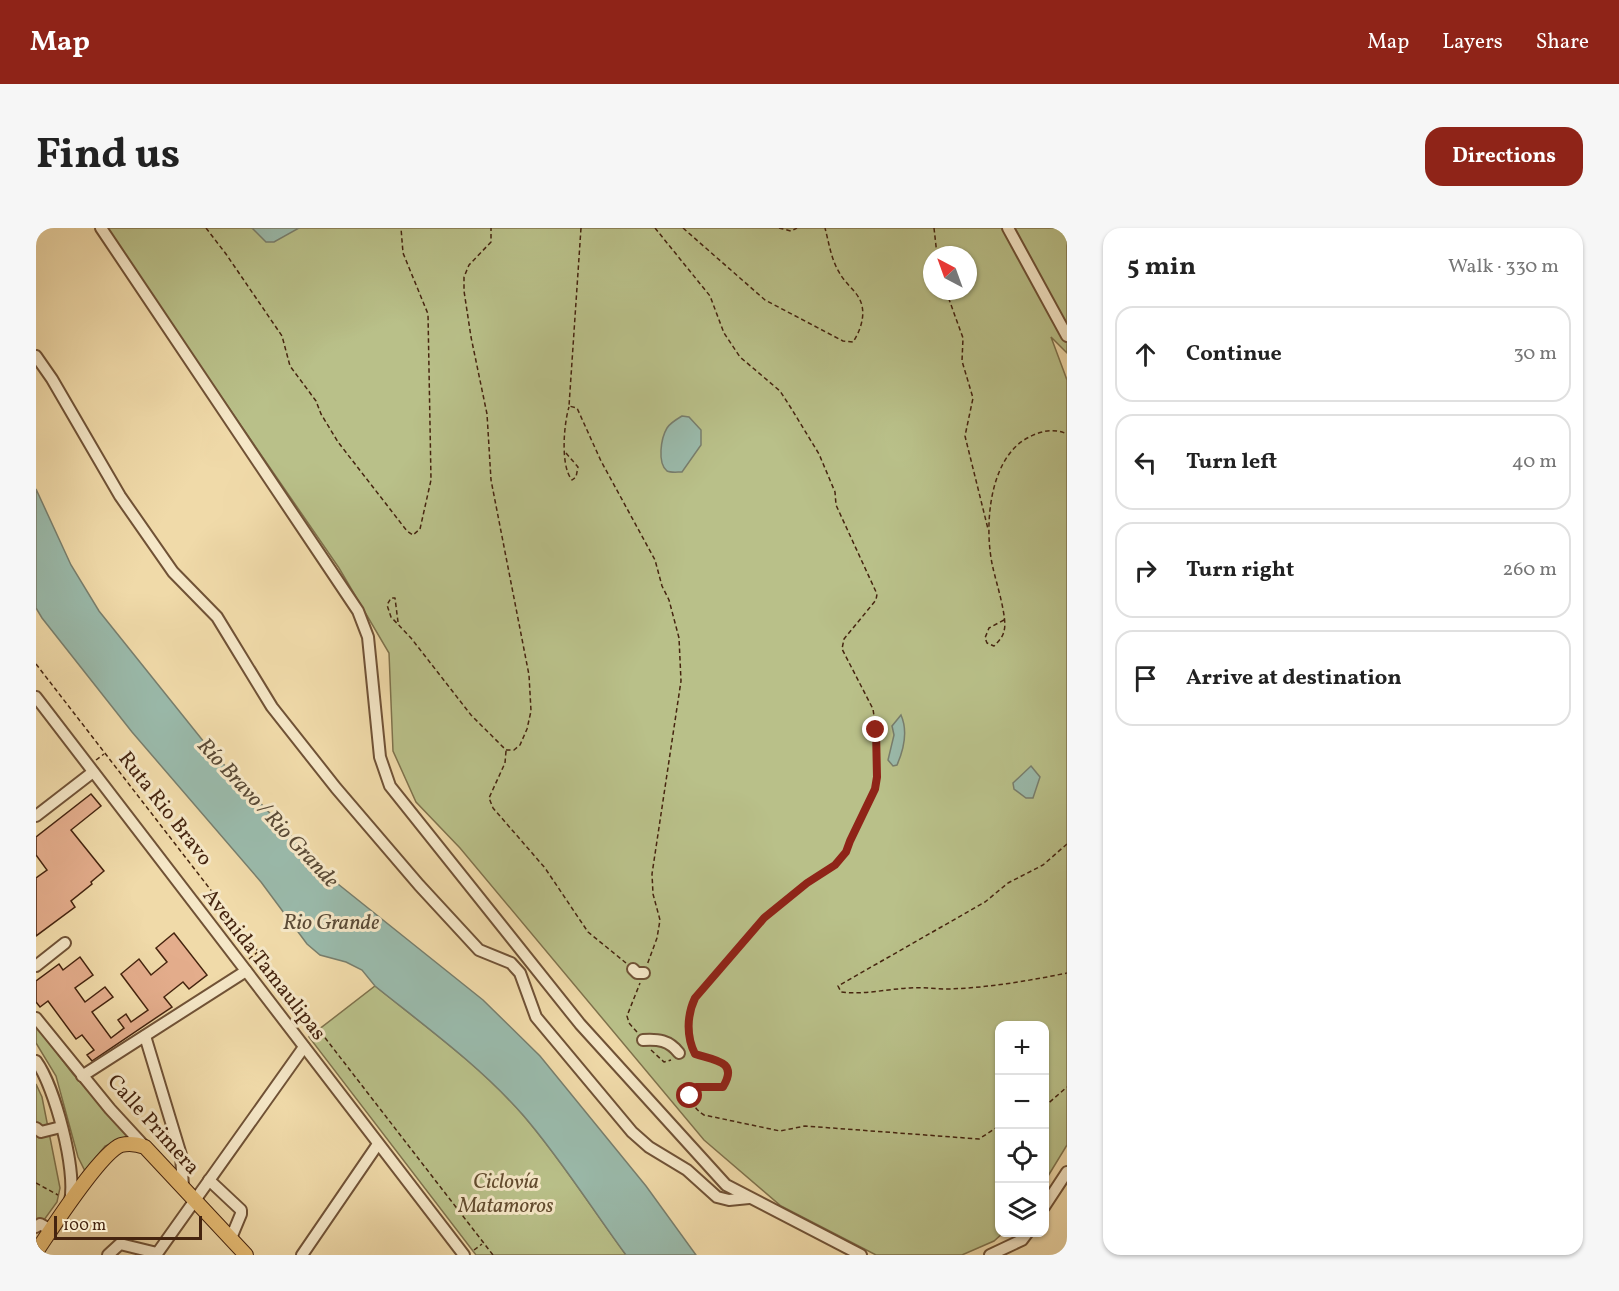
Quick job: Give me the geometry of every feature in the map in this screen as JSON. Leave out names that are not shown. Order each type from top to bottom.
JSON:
[{"type":"main road","points":[[36,1252],[51,1230],[64,1199],[104,1159],[121,1146],[133,1144],[145,1147]]},
{"type":"main road","name":"Calle Primera","points":[[145,1147],[246,1255]]},
{"type":"street","points":[[101,228],[358,611],[368,637],[380,757],[390,786],[580,1024],[726,1185],[861,1255]]},
{"type":"street","points":[[1008,228],[1067,336]]},
{"type":"street","points":[[36,356],[120,495],[173,572],[217,617],[272,707],[336,788],[419,885],[479,950],[511,963],[520,973],[536,1017],[632,1132],[649,1147],[687,1170],[717,1197],[729,1200],[750,1198]]},
{"type":"street","name":"Avenida Tamaulipas","points":[[36,697],[465,1255]]},
{"type":"street","points":[[36,816],[93,772]]},
{"type":"street","points":[[36,966],[65,943]]},
{"type":"street","points":[[82,1076],[145,1036],[243,968]]},
{"type":"street","name":"Calle Primera","points":[[36,1018],[82,1076],[145,1147]]},
{"type":"street","points":[[145,1036],[181,1155],[183,1188]]},
{"type":"street","points":[[642,1040],[666,1041],[679,1053]]},
{"type":"street","points":[[108,1255],[120,1244],[135,1252],[156,1254],[304,1047]]},
{"type":"street","points":[[36,1061],[48,1083],[72,1174],[64,1199]]},
{"type":"street","points":[[36,1128],[41,1132],[61,1128]]},
{"type":"street","points":[[302,1255],[378,1144]]},
{"type":"street","points":[[1049,1199],[1067,1172]]},
{"type":"street","points":[[209,1180],[241,1210],[231,1238]]},
{"type":"street","points":[[36,1227],[40,1224],[51,1230]]},
{"type":"street","points":[[990,1255],[1025,1237]]},
{"type":"path","points":[[206,228],[282,336],[290,366],[316,401],[338,442],[407,531],[413,535],[420,529],[431,480],[428,314],[402,253],[400,228]]},
{"type":"path","points":[[398,622],[395,598],[391,598],[387,605],[391,617],[398,622],[471,715],[506,750],[514,750],[520,745],[531,711],[529,675],[491,480],[488,414],[464,291],[464,277],[468,265],[491,242],[491,228]]},
{"type":"path","points":[[566,453],[578,467],[576,477],[572,480],[568,476],[566,453],[564,424],[569,406],[581,228]]},
{"type":"path","points":[[655,228],[710,296],[724,333],[740,357],[780,391],[819,454],[835,492],[836,506],[877,594],[876,600],[844,639],[842,649],[873,709],[876,730],[875,789],[846,852],[835,865],[807,883],[764,918],[695,998],[690,1008],[688,1022],[690,1044],[695,1054],[715,1058],[728,1070],[729,1077],[723,1087],[696,1087],[690,1096],[696,1110],[704,1115],[780,1131],[805,1126],[979,1139],[995,1129]]},
{"type":"path","points":[[682,228],[765,300],[843,341],[853,342],[859,333],[863,307],[859,298],[839,274],[832,258],[825,228]]},
{"type":"path","points":[[779,228],[791,231],[796,228]]},
{"type":"path","points":[[934,228],[936,246]]},
{"type":"path","points":[[949,300],[963,338],[962,361],[973,398],[965,436],[989,533]]},
{"type":"path","points":[[569,406],[577,408],[584,419],[601,461],[655,560],[679,638],[681,681],[651,874],[653,894],[660,920],[657,938],[638,971],[638,987],[627,1016],[629,1023],[642,1040],[664,1062],[670,1061],[679,1053],[693,1050]]},
{"type":"path","points":[[1004,620],[989,628],[985,638],[994,646],[1005,630],[1004,620],[992,567],[989,533],[994,490],[1005,458],[1017,445],[1036,433],[1060,430],[1067,434]]},
{"type":"path","name":"Ruta Rio Bravo","points":[[36,664],[493,1255]]},
{"type":"path","points":[[506,750],[505,763],[489,798],[493,808],[544,868],[588,932],[638,971]]},
{"type":"path","points":[[1067,844],[1043,865],[1008,883],[985,903],[838,986],[841,992],[861,994],[881,990],[948,989],[1027,981],[1067,973]]},
{"type":"path","points":[[243,968],[260,951]]},
{"type":"path","points":[[638,971],[638,987]]},
{"type":"path","points":[[1049,1102],[1067,1086]]},
{"type":"path","points":[[36,1183],[64,1199]]},
{"type":"path","points":[[465,1255],[483,1243]]},
{"type":"green space","points":[[105,228],[1067,228],[1067,353],[1051,337],[1067,380],[1067,1145],[1049,1174],[1049,1021],[995,1021],[995,1237],[998,1237],[962,1255],[876,1255],[781,1206],[704,1140],[460,848],[416,802],[393,751],[389,653],[339,568]]},
{"type":"green space","name":"Ciclovía Matamoros","points":[[375,986],[489,1080],[523,1115],[626,1255],[476,1255],[309,1037]]},
{"type":"green space","points":[[36,1026],[73,1074],[128,1136],[105,1146],[85,1171],[78,1157],[56,1076],[36,1043]]},
{"type":"green space","points":[[36,1084],[42,1097],[60,1188],[57,1202],[36,1231]]},
{"type":"water","points":[[252,228],[299,228],[274,242],[266,242]]},
{"type":"water","points":[[682,416],[689,417],[701,430],[701,445],[682,472],[669,472],[664,467],[661,457],[663,438],[668,426]]},
{"type":"water","name":"Rio Grande","points":[[36,489],[71,565],[99,611],[212,752],[333,880],[483,1000],[540,1056],[646,1186],[696,1255],[626,1255],[537,1132],[489,1080],[375,986],[362,970],[346,962],[320,955],[307,944],[261,882],[132,732],[36,608]]},
{"type":"water","points":[[901,715],[904,727],[902,753],[897,765],[893,766],[888,760],[894,735],[892,726]]},
{"type":"water","points":[[1031,766],[1040,777],[1033,798],[1026,798],[1014,789],[1013,783]]},
{"type":"building","points":[[91,794],[101,806],[71,830],[104,871],[71,901],[75,907],[36,936],[36,878],[47,870],[36,855],[36,837]]},
{"type":"building","points":[[174,933],[207,975],[189,989],[183,982],[164,997],[172,1007],[92,1061],[87,1055],[94,1050],[82,1035],[76,1039],[48,1001],[40,1007],[36,1002],[36,981],[59,964],[63,970],[80,957],[93,975],[75,988],[85,1002],[105,987],[113,997],[92,1012],[111,1038],[124,1028],[118,1020],[126,1014],[131,1022],[148,1010],[121,974],[139,959],[151,975],[167,962],[156,948]]},
{"type":"route","points":[[690,1096],[696,1087],[723,1087],[729,1077],[728,1070],[723,1063],[715,1058],[695,1054],[690,1044],[688,1022],[690,1008],[695,998],[764,918],[807,883],[835,865],[846,852],[875,789],[876,730]]},
{"type":"water label","name":"Río Bravo / Rio Grande","points":[[269,812]]}]
